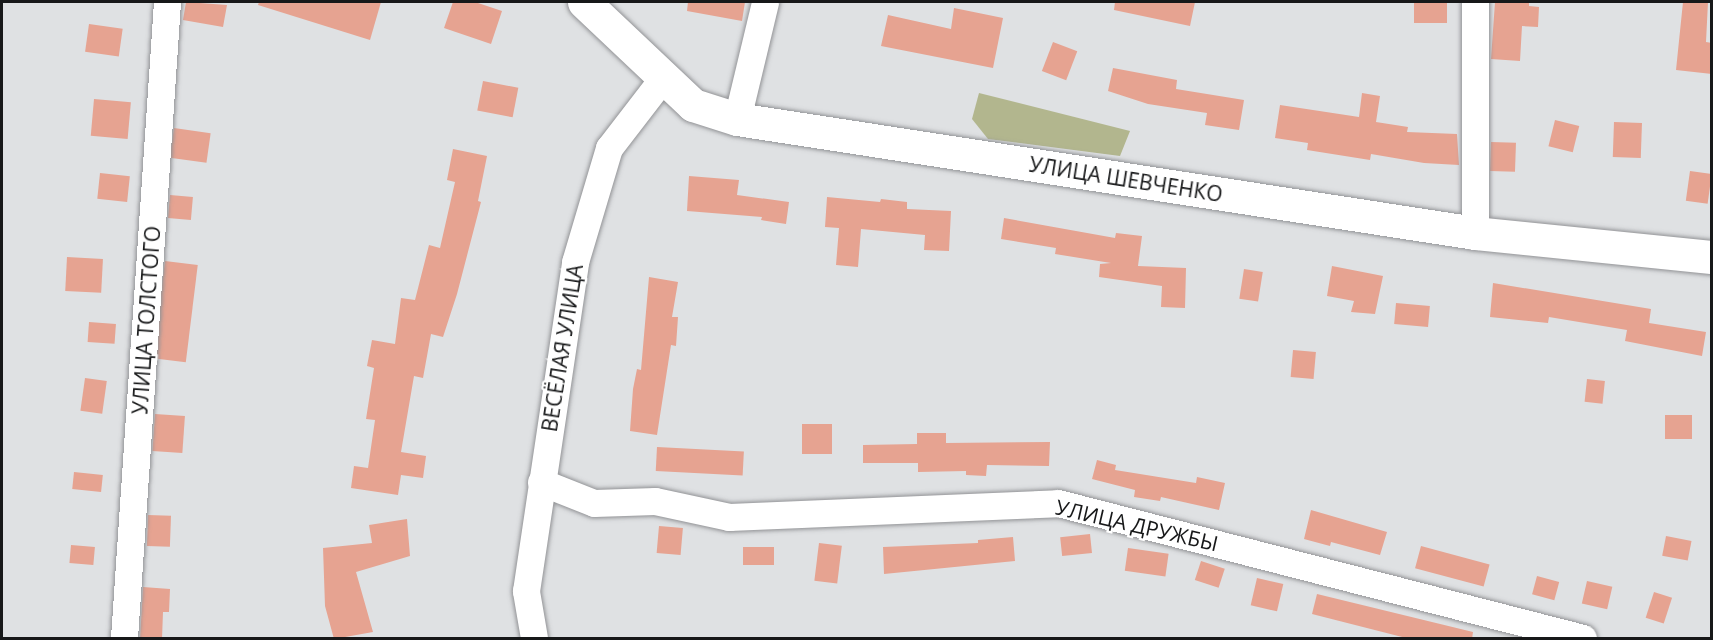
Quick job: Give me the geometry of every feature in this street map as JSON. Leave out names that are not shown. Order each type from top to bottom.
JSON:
[{"type":"main road","name":"УЛИЦА ШЕВЧЕНКО","points":[[584,2],[693,105],[736,119],[1475,233],[1712,257]]},
{"type":"street","name":"УЛИЦА ТОЛСТОГО","points":[[124,639],[167,2]]},
{"type":"street","points":[[736,119],[765,2]]},
{"type":"street","points":[[1475,2],[1475,233]]},
{"type":"street","name":"ВЕСЁЛАЯ УЛИЦА","points":[[534,639],[526,591],[575,262],[609,148],[663,78]]},
{"type":"street","name":"УЛИЦА ДРУЖБЫ","points":[[541,482],[594,503],[655,501],[729,517],[1058,503],[1583,639]]},
{"type":"green space","points":[[979,93],[1130,131],[1120,156],[988,139],[972,119]]},
{"type":"building","points":[[186,2],[227,5],[223,27],[183,20]]},
{"type":"building","points":[[259,2],[381,2],[370,40],[258,5]]},
{"type":"building","points":[[453,2],[475,2],[502,11],[491,44],[444,28]]},
{"type":"building","points":[[688,2],[745,2],[742,21],[687,11]]},
{"type":"building","points":[[1115,2],[1195,2],[1190,26],[1114,10]]},
{"type":"building","points":[[1414,2],[1447,2],[1447,23],[1414,23]]},
{"type":"building","points":[[1495,2],[1529,2],[1529,6],[1539,7],[1538,27],[1522,26],[1520,61],[1491,59]]},
{"type":"building","points":[[1683,2],[1708,2],[1706,42],[1712,43],[1712,74],[1676,70]]},
{"type":"building","points":[[954,8],[1003,18],[993,68],[881,46],[888,15],[951,29]]},
{"type":"building","points":[[89,24],[123,29],[119,56],[85,52]]},
{"type":"building","points":[[1053,42],[1077,51],[1066,80],[1042,71]]},
{"type":"building","points":[[1113,68],[1177,80],[1176,89],[1244,100],[1239,130],[1205,125],[1207,113],[1148,104],[1108,91]]},
{"type":"building","points":[[483,81],[518,88],[513,117],[477,110]]},
{"type":"building","points":[[1362,93],[1380,96],[1376,122],[1408,127],[1407,132],[1457,134],[1459,165],[1424,163],[1371,154],[1370,160],[1307,150],[1308,143],[1275,138],[1280,105],[1359,117]]},
{"type":"building","points":[[94,99],[131,102],[128,139],[91,136]]},
{"type":"building","points":[[1555,120],[1579,126],[1573,152],[1548,146]]},
{"type":"building","points":[[1614,122],[1642,123],[1641,158],[1613,157]]},
{"type":"building","points":[[174,128],[211,133],[206,163],[170,158]]},
{"type":"building","points":[[1491,142],[1516,143],[1515,172],[1490,171]]},
{"type":"building","points":[[453,149],[487,156],[478,201],[481,202],[457,294],[443,337],[431,334],[423,378],[414,376],[401,452],[426,456],[423,478],[401,475],[398,495],[351,488],[354,466],[368,468],[375,420],[366,419],[374,368],[367,366],[372,340],[395,344],[401,298],[415,300],[429,245],[440,248],[455,182],[447,180]]},
{"type":"building","points":[[1690,171],[1712,174],[1708,204],[1686,201]]},
{"type":"building","points":[[100,173],[130,176],[127,202],[97,199]]},
{"type":"building","points":[[689,176],[739,180],[737,195],[789,202],[786,224],[761,220],[762,217],[687,211]]},
{"type":"building","points":[[170,195],[193,197],[191,220],[168,218]]},
{"type":"building","points":[[827,197],[880,202],[881,199],[907,202],[907,209],[951,211],[949,251],[924,250],[925,235],[861,229],[858,267],[836,265],[839,228],[825,227]]},
{"type":"building","points":[[1004,218],[1115,238],[1116,233],[1142,236],[1138,266],[1186,268],[1185,308],[1161,307],[1162,286],[1099,277],[1100,264],[1111,263],[1055,254],[1056,248],[1001,239]]},
{"type":"building","points":[[67,257],[103,259],[101,293],[65,291]]},
{"type":"building","points":[[165,261],[198,265],[186,362],[153,358]]},
{"type":"building","points":[[1332,266],[1383,276],[1375,314],[1351,312],[1354,301],[1327,296]]},
{"type":"building","points":[[1244,269],[1263,272],[1258,302],[1239,299]]},
{"type":"building","points":[[649,277],[678,282],[672,317],[678,317],[676,346],[671,345],[657,435],[630,431],[633,389],[637,369],[641,370]]},
{"type":"building","points":[[1493,283],[1651,309],[1649,323],[1706,332],[1702,356],[1625,341],[1627,330],[1549,317],[1548,323],[1490,317]]},
{"type":"building","points":[[1396,303],[1430,306],[1428,327],[1394,324]]},
{"type":"building","points":[[89,322],[116,324],[115,344],[88,342]]},
{"type":"building","points":[[1293,350],[1316,352],[1314,379],[1291,377]]},
{"type":"building","points":[[85,378],[107,381],[102,414],[80,411]]},
{"type":"building","points":[[1587,379],[1605,381],[1602,404],[1585,402]]},
{"type":"building","points":[[155,414],[185,416],[182,453],[152,451]]},
{"type":"building","points":[[1665,415],[1692,415],[1692,439],[1665,439]]},
{"type":"building","points":[[802,424],[832,424],[832,454],[802,454]]},
{"type":"building","points":[[917,433],[946,433],[946,443],[1050,442],[1049,466],[987,465],[986,476],[966,475],[966,471],[918,472],[918,463],[863,463],[863,445],[917,444]]},
{"type":"building","points":[[657,447],[744,452],[743,476],[656,471]]},
{"type":"building","points":[[1097,460],[1116,465],[1115,470],[1196,483],[1197,477],[1225,483],[1219,510],[1161,497],[1160,501],[1134,497],[1135,490],[1092,479]]},
{"type":"building","points":[[74,472],[103,475],[101,492],[72,489]]},
{"type":"building","points":[[1311,510],[1387,532],[1380,555],[1331,542],[1330,546],[1304,539]]},
{"type":"building","points":[[148,515],[171,516],[170,547],[147,546]]},
{"type":"building","points":[[407,519],[410,556],[356,572],[373,632],[334,639],[325,606],[323,548],[372,543],[369,525]]},
{"type":"building","points":[[659,526],[683,528],[681,555],[657,553]]},
{"type":"building","points":[[1090,534],[1092,553],[1062,556],[1060,537]]},
{"type":"building","points":[[1666,536],[1692,541],[1688,561],[1662,556]]},
{"type":"building","points":[[1013,537],[1015,561],[884,574],[883,547],[978,543],[978,540]]},
{"type":"building","points":[[819,543],[842,546],[837,584],[814,581]]},
{"type":"building","points":[[71,545],[95,547],[93,565],[69,563]]},
{"type":"building","points":[[1421,546],[1490,564],[1484,587],[1415,568]]},
{"type":"building","points":[[743,547],[774,547],[774,565],[743,565]]},
{"type":"building","points":[[1128,548],[1169,554],[1165,576],[1125,571]]},
{"type":"building","points":[[1201,561],[1225,569],[1219,588],[1195,580]]},
{"type":"building","points":[[1537,576],[1559,582],[1554,600],[1532,594]]},
{"type":"building","points":[[1257,578],[1283,584],[1277,611],[1251,605]]},
{"type":"building","points":[[1587,581],[1612,587],[1607,609],[1582,603]]},
{"type":"building","points":[[143,587],[170,589],[169,612],[163,612],[162,639],[140,639]]},
{"type":"building","points":[[1654,592],[1672,598],[1664,624],[1646,618]]},
{"type":"building","points":[[1317,594],[1473,632],[1472,639],[1410,639],[1312,614]]}]
